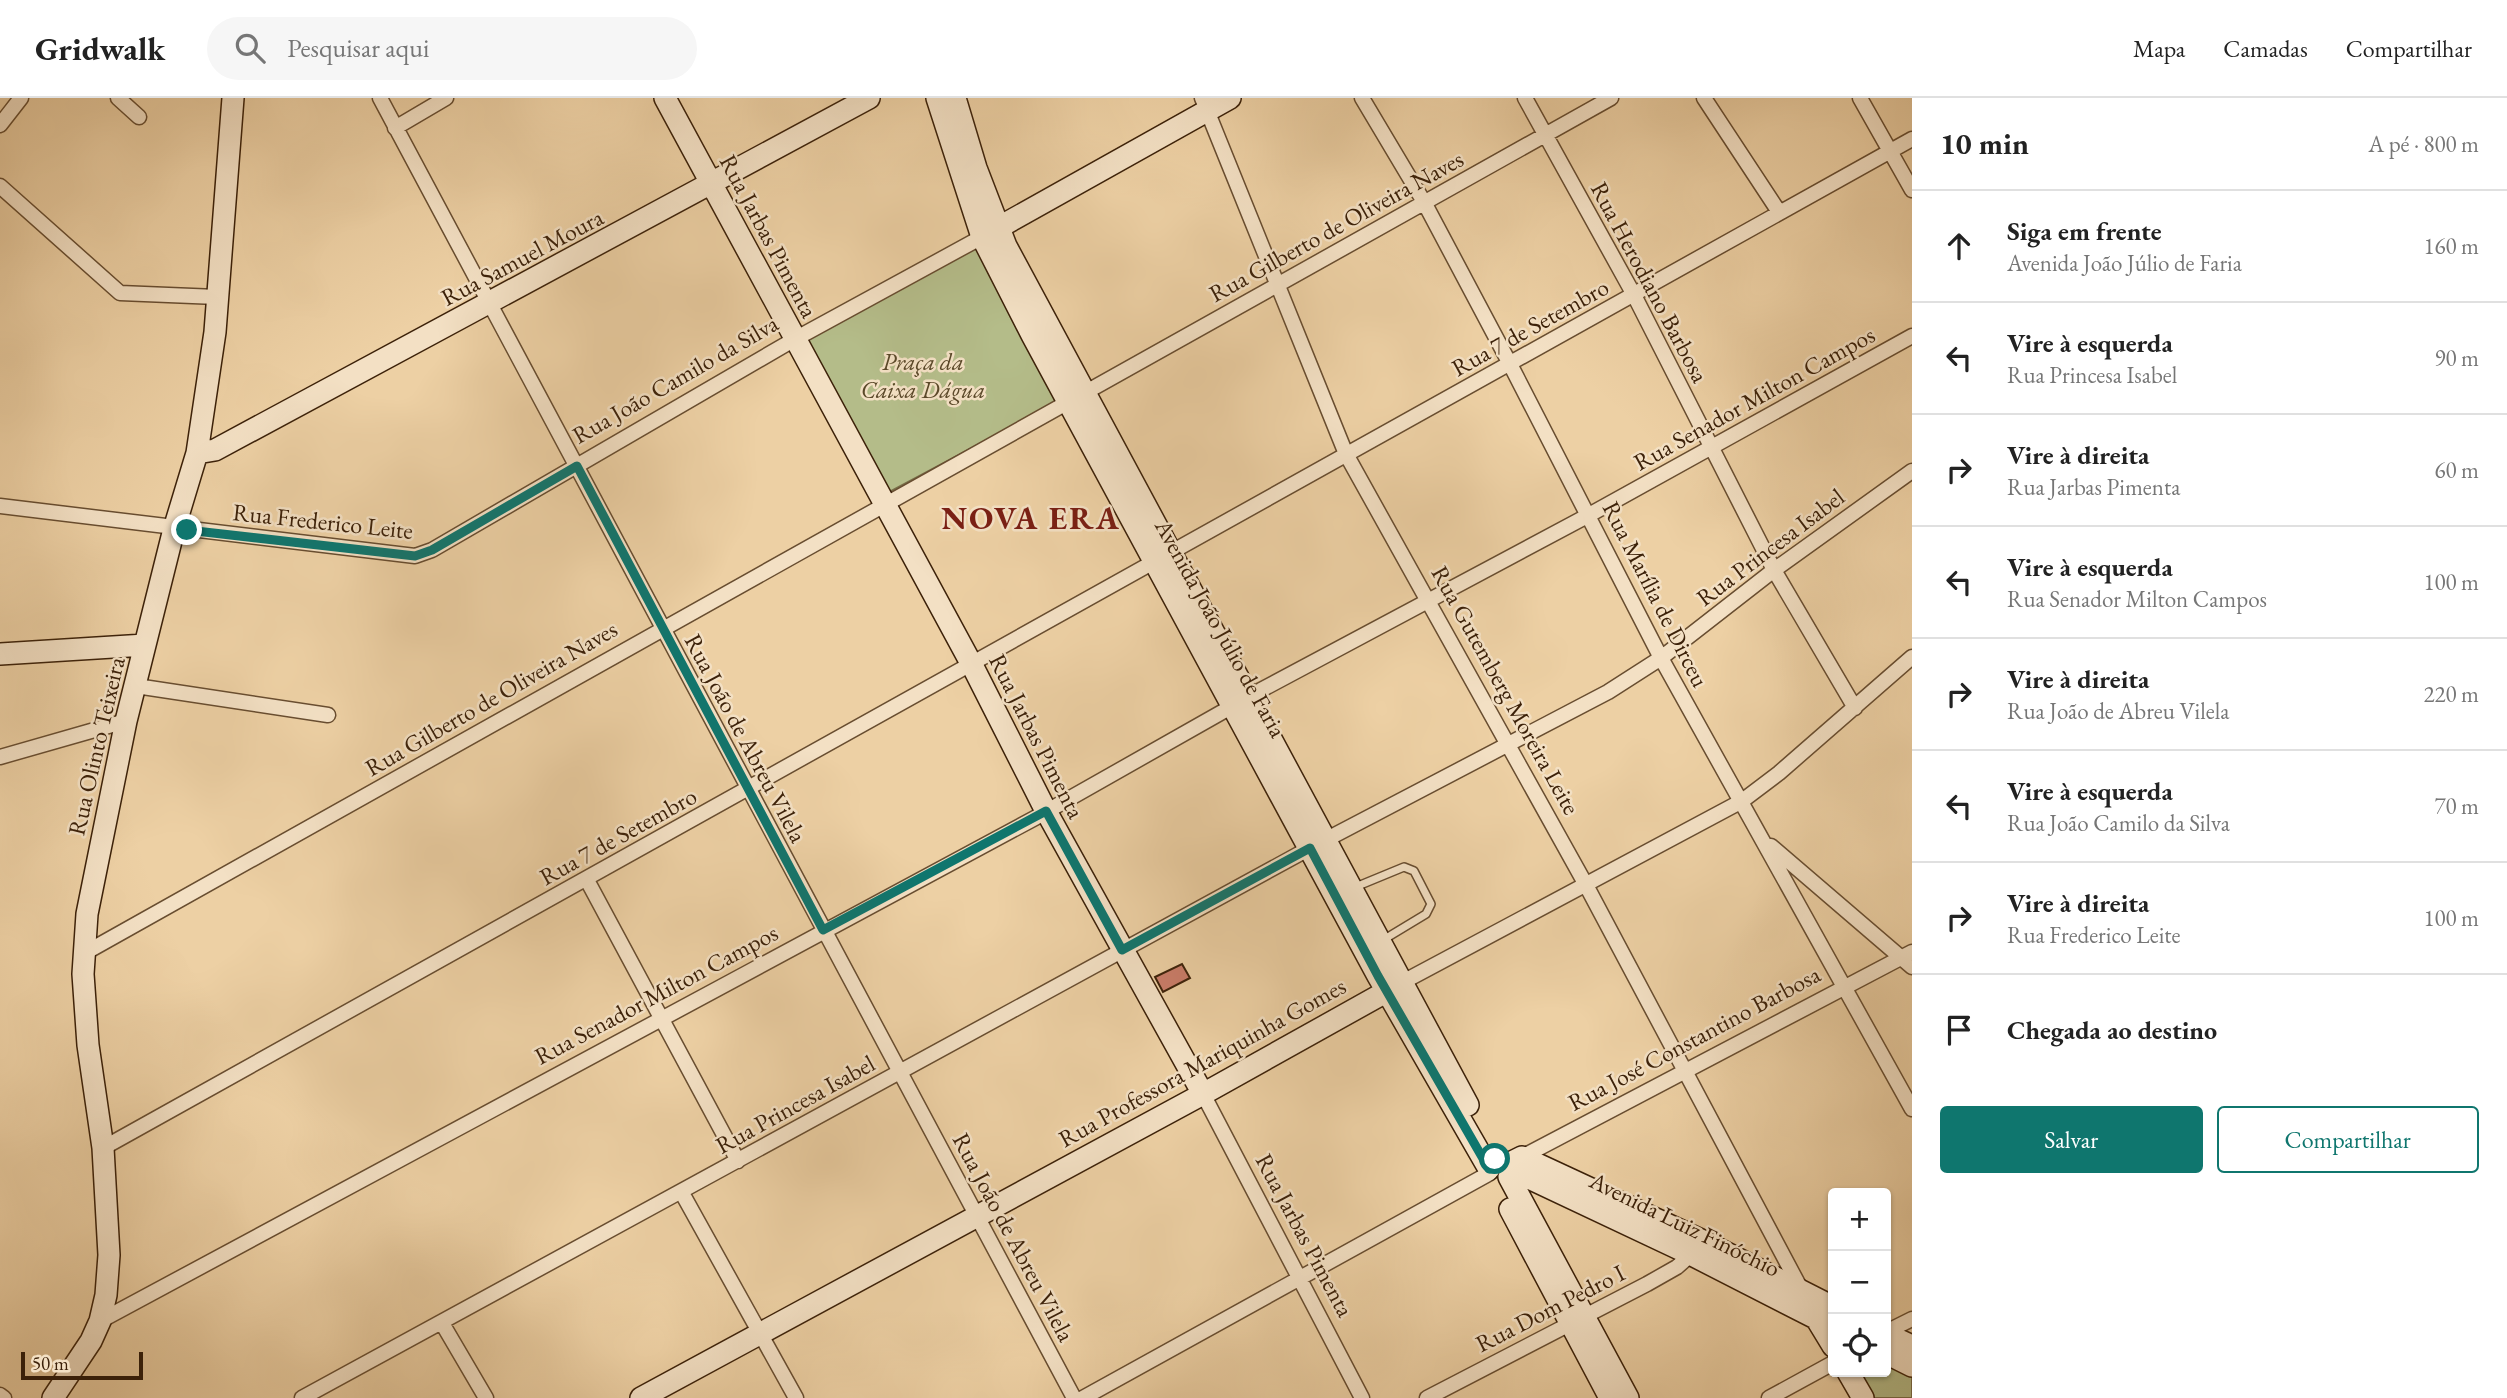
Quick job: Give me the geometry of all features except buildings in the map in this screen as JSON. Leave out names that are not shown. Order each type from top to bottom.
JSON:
[{"type":"street","points":[[0,125],[21,98]]},
{"type":"street","points":[[118,98],[139,117]]},
{"type":"street","name":"Rua Olinto Teixeira","points":[[53,1398],[82,1357],[100,1321],[106,1295],[109,1255],[103,1148],[88,1045],[83,954],[93,879],[127,721],[174,529],[197,453],[212,355],[233,98]]},
{"type":"street","name":"Rua João de Abreu Vilela","points":[[380,98],[1074,1398]]},
{"type":"street","points":[[395,128],[446,98]]},
{"type":"street","name":"Rua Jarbas Pimenta","points":[[665,98],[883,506],[972,665],[1046,811],[1203,1094],[1297,1279],[1362,1398]]},
{"type":"street","name":"Rua Samuel Moura","points":[[197,453],[215,450],[712,185],[869,98]]},
{"type":"street","name":"Avenida João Júlio de Faria","points":[[937,98],[969,170],[989,233],[1394,987],[1503,1168],[1610,1398]]},
{"type":"street","name":"Avenida João Júlio de Faria","points":[[955,98],[969,170]]},
{"type":"street","name":"Rua João Camilo da Silva","points":[[432,550],[795,339],[989,233],[1204,104],[1230,98]]},
{"type":"street","name":"Rua Marília de Dirceu","points":[[1362,98],[1423,202],[1510,364],[1661,658],[1765,840],[1912,1110]]},
{"type":"street","name":"Rua Herodiano Barbosa","points":[[1525,98],[1634,295],[1774,570],[1855,708]]},
{"type":"street","name":"Rua Gilberto de Oliveira Naves","points":[[83,954],[1611,98]]},
{"type":"street","points":[[1704,98],[1779,212]]},
{"type":"street","points":[[1860,98],[1912,190]]},
{"type":"street","name":"Rua Gutemberg Moreira Leite","points":[[1204,104],[1346,454],[1586,885],[1802,1291]]},
{"type":"street","name":"Rua 7 de Setembro","points":[[103,1148],[1912,139]]},
{"type":"street","points":[[0,186],[120,293],[217,297]]},
{"type":"street","name":"Rua Senador Milton Campos","points":[[100,1321],[1046,811],[1240,701],[1589,515],[1912,336]]},
{"type":"street","name":"Rua Princesa Isabel","points":[[302,1398],[442,1324],[1317,844],[1508,746],[1661,658],[1774,570],[1912,471]]},
{"type":"street","name":"Rua Frederico Leite","points":[[0,506],[415,556],[432,550]]},
{"type":"street","points":[[0,654],[145,645]]},
{"type":"street","name":"Rua Professora Mariquinha Gomes","points":[[641,1398],[1203,1094],[1394,987],[1742,801],[1912,657]]},
{"type":"street","points":[[136,686],[328,715]]},
{"type":"street","points":[[0,757],[127,721]]},
{"type":"street","points":[[1765,840],[1908,959]]},
{"type":"street","name":"Avenida João Júlio de Faria","points":[[1317,844],[1352,889],[1380,942],[1394,987]]},
{"type":"street","points":[[587,880],[738,1161]]},
{"type":"street","name":"Rua José Constantino Barbosa","points":[[1083,1398],[1297,1279],[1685,1071],[1908,959]]},
{"type":"street","name":"Avenida Luiz Finóchio","points":[[1503,1168],[1600,1202],[1697,1248],[1828,1318]]},
{"type":"street","points":[[682,1193],[796,1398]]},
{"type":"street","name":"Avenida Luiz Finóchio","points":[[1697,1248],[1802,1291]]},
{"type":"street","name":"Rua Dom Pedro I","points":[[1427,1398],[1664,1275],[1697,1248]]},
{"type":"street","points":[[1802,1291],[1828,1318]]},
{"type":"street","points":[[1891,1330],[1912,1319]]},
{"type":"street","name":"Avenida João Júlio de Faria","points":[[1576,1320],[1629,1398]]},
{"type":"street","points":[[442,1324],[486,1398]]},
{"type":"street","points":[[1891,1336],[1912,1346]]},
{"type":"street","points":[[1891,1356],[1912,1366]]},
{"type":"street","points":[[1769,1398],[1828,1366]]},
{"type":"street","points":[[1851,1377],[1863,1398]]},
{"type":"lane","points":[[1352,889],[1404,867],[1414,872],[1431,904],[1426,914],[1380,942]]},
{"type":"green space","name":"Praça da Caixa Dágua","points":[[982,244],[1062,400],[882,496],[803,342]]},
{"type":"green space","points":[[1891,1359],[1912,1369],[1912,1398],[1872,1398],[1861,1377],[1891,1377]]},
{"type":"district","name":"NOVA ERA","points":[[1031,518]]},
{"type":"route","points":[[187,530],[415,556],[432,550],[577,466],[823,930],[1046,811],[1122,950],[1310,848],[1378,976],[1489,1169],[1495,1159]]}]
